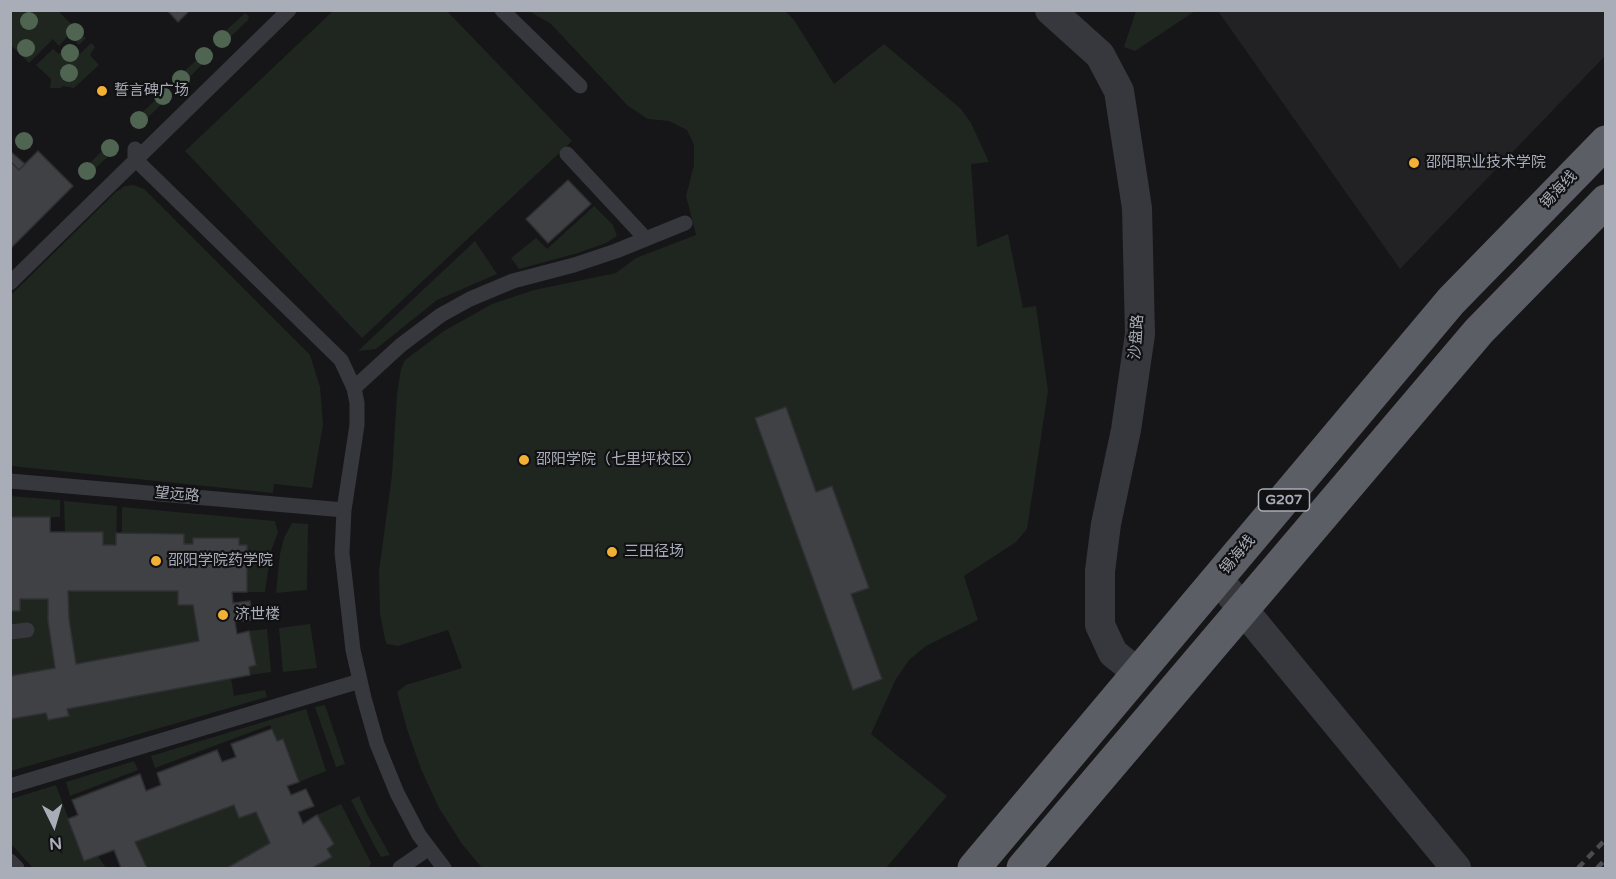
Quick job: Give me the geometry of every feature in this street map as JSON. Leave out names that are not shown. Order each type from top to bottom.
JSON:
[{"type":"highway","name":"锡海线","points":[[974,868],[1451,301],[1605,142]]},
{"type":"highway","name":"G207","points":[[1023,868],[1479,331],[1605,201]]},
{"type":"street","name":"沙盘路","points":[[1050,10],[1100,55],[1119,91],[1135,196],[1140,334],[1126,430],[1106,524],[1100,571],[1100,625],[1113,653],[1138,673]]},
{"type":"street","points":[[1218,579],[1456,868]]},
{"type":"lane","points":[[10,283],[135,154],[289,10]]},
{"type":"lane","points":[[502,10],[580,86]]},
{"type":"lane","points":[[135,154],[341,360],[354,388],[357,425],[344,510],[342,553],[353,650],[377,744],[397,793],[419,835],[444,868]]},
{"type":"lane","points":[[567,154],[646,239]]},
{"type":"lane","points":[[354,388],[401,345],[441,315],[470,299],[534,273],[574,265],[685,224]]},
{"type":"lane","name":"望远路","points":[[10,480],[344,510]]},
{"type":"lane","points":[[10,632],[27,630]]},
{"type":"lane","points":[[10,786],[360,681]]},
{"type":"lane","points":[[400,868],[429,848]]},
{"type":"lane","points":[[10,861],[17,868]]},
{"type":"shaded area","points":[[334,10],[447,11],[572,141],[362,338],[185,151]]},
{"type":"shaded area","points":[[1136,10],[1195,11],[1135,51],[1124,47]]},
{"type":"shaded area","points":[[10,11],[58,11],[86,38],[79,45],[69,35],[59,46],[53,39],[29,63],[11,45]]},
{"type":"shaded area","points":[[529,11],[785,11],[794,20],[834,84],[884,44],[961,109],[971,123],[989,162],[971,164],[977,247],[1008,234],[1023,308],[1036,306],[1048,391],[1027,529],[1016,542],[964,576],[978,620],[926,646],[909,660],[896,679],[871,734],[947,796],[886,868],[482,868],[462,844],[439,808],[421,769],[397,692],[406,685],[462,668],[448,630],[398,646],[387,644],[380,614],[379,571],[392,475],[397,394],[401,369],[405,360],[444,331],[492,304],[534,290],[616,273],[636,258],[696,235],[686,196],[694,165],[694,145],[687,130],[669,121],[648,119],[628,106],[551,24]],"holes":[[[786,408],[816,492],[868,588],[851,594],[882,679],[853,690]]]},
{"type":"shaded area","name":"邵阳职业技术学院","points":[[1218,11],[1605,11],[1605,56],[1400,269]]},
{"type":"shaded area","points":[[245,13],[249,16],[248,20],[224,43],[219,43],[219,37]]},
{"type":"shaded area","points":[[69,43],[80,54],[91,43],[95,47],[90,55],[99,65],[74,88],[62,86],[61,88],[50,88],[51,79],[36,65],[53,49],[59,54]]},
{"type":"shaded area","points":[[204,53],[208,55],[207,59],[184,83],[178,83],[178,77]]},
{"type":"shaded area","points":[[162,94],[165,96],[165,101],[141,124],[136,124],[136,118]]},
{"type":"shaded area","points":[[111,145],[114,148],[113,152],[89,174],[84,175],[82,171],[107,146]]},
{"type":"shaded area","points":[[134,185],[144,189],[310,355],[320,387],[323,425],[312,488],[274,484],[273,493],[11,466],[11,295],[116,192],[125,186]]},
{"type":"shaded area","points":[[594,206],[613,225],[617,236],[606,243],[578,253],[519,269],[511,258],[536,238],[547,249]]},
{"type":"shaded area","points":[[475,241],[497,274],[437,300],[376,349],[358,351]]},
{"type":"shaded area","points":[[10,496],[60,500],[60,517],[11,517]]},
{"type":"shaded area","points":[[64,501],[117,506],[116,545],[103,545],[103,532],[65,532]]},
{"type":"shaded area","points":[[122,507],[275,521],[278,532],[271,551],[265,592],[247,592],[247,545],[239,545],[239,538],[193,538],[193,544],[184,544],[184,534],[122,533]]},
{"type":"shaded area","points":[[292,523],[308,524],[307,590],[276,593],[280,554],[284,538]]},
{"type":"shaded area","points":[[68,591],[178,591],[178,605],[193,605],[199,641],[76,664],[69,619]]},
{"type":"shaded area","points":[[20,599],[48,599],[48,621],[55,668],[11,676],[11,611],[20,610]]},
{"type":"shaded area","points":[[310,624],[317,668],[283,672],[279,628]]},
{"type":"shaded area","points":[[267,629],[271,672],[250,675],[249,667],[256,665],[249,631]]},
{"type":"shaded area","points":[[231,678],[234,696],[265,690],[267,697],[11,771],[10,714],[12,719],[46,713],[48,720],[68,715],[67,709]]},
{"type":"shaded area","points":[[325,705],[345,764],[336,767],[315,707]]},
{"type":"shaded area","points":[[306,709],[326,771],[299,782],[283,739],[277,741],[270,725],[155,768],[151,756]]},
{"type":"shaded area","points":[[134,761],[138,770],[70,796],[66,782]]},
{"type":"shaded area","points":[[56,785],[84,861],[98,856],[106,868],[33,868],[11,844],[11,799]]},
{"type":"shaded area","points":[[359,796],[390,855],[381,857],[374,845],[351,800]]},
{"type":"shaded area","points":[[341,804],[371,863],[369,868],[312,868],[331,857],[327,849],[334,844],[317,815]]},
{"type":"shaded area","points":[[234,805],[240,818],[256,812],[270,843],[227,868],[147,868],[135,842]]},
{"type":"building","points":[[167,10],[190,10],[178,22]]},
{"type":"building","points":[[10,151],[25,164],[19,170],[10,161]]},
{"type":"building","points":[[38,151],[73,186],[10,249],[10,161],[19,170]]},
{"type":"building","points":[[568,180],[591,204],[548,243],[526,219]]},
{"type":"building","points":[[786,407],[816,492],[832,486],[869,588],[851,594],[882,679],[853,690],[755,418]]},
{"type":"building","name":"济世楼","points":[[10,517],[50,517],[50,532],[103,532],[103,545],[116,545],[116,533],[184,534],[184,544],[193,544],[193,538],[239,538],[239,545],[247,545],[247,592],[232,592],[233,603],[250,601],[252,620],[235,622],[237,634],[249,631],[256,665],[249,667],[250,675],[67,709],[69,716],[48,720],[46,713],[11,719],[10,676],[55,668],[48,621],[48,599],[20,599],[20,611],[10,611]],"holes":[[[68,591],[178,591],[178,605],[193,605],[199,641],[76,664],[69,619]]]},
{"type":"building","points":[[272,729],[277,741],[283,739],[299,782],[287,786],[291,795],[306,789],[314,806],[298,812],[303,824],[317,815],[334,844],[327,849],[332,857],[312,868],[227,868],[270,843],[256,812],[239,818],[234,805],[135,842],[147,868],[121,868],[114,850],[84,861],[68,819],[78,815],[72,800],[140,774],[146,791],[161,785],[157,773],[217,750],[222,762],[236,757],[231,744]]},
{"type":"railway","points":[[1578,868],[1606,839]]},
{"type":"railway","points":[[1597,868],[1606,859]]},
{"type":"place","name":"誓言碑广场","points":[[102,91]]},
{"type":"place","name":"邵阳职业技术学院","points":[[1414,163]]},
{"type":"place","name":"邵阳学院（七里坪校区）","points":[[524,460]]},
{"type":"place","name":"三田径场","points":[[612,552]]},
{"type":"place","name":"邵阳学院药学院","points":[[156,561]]},
{"type":"place","name":"济世楼","points":[[223,615]]}]
